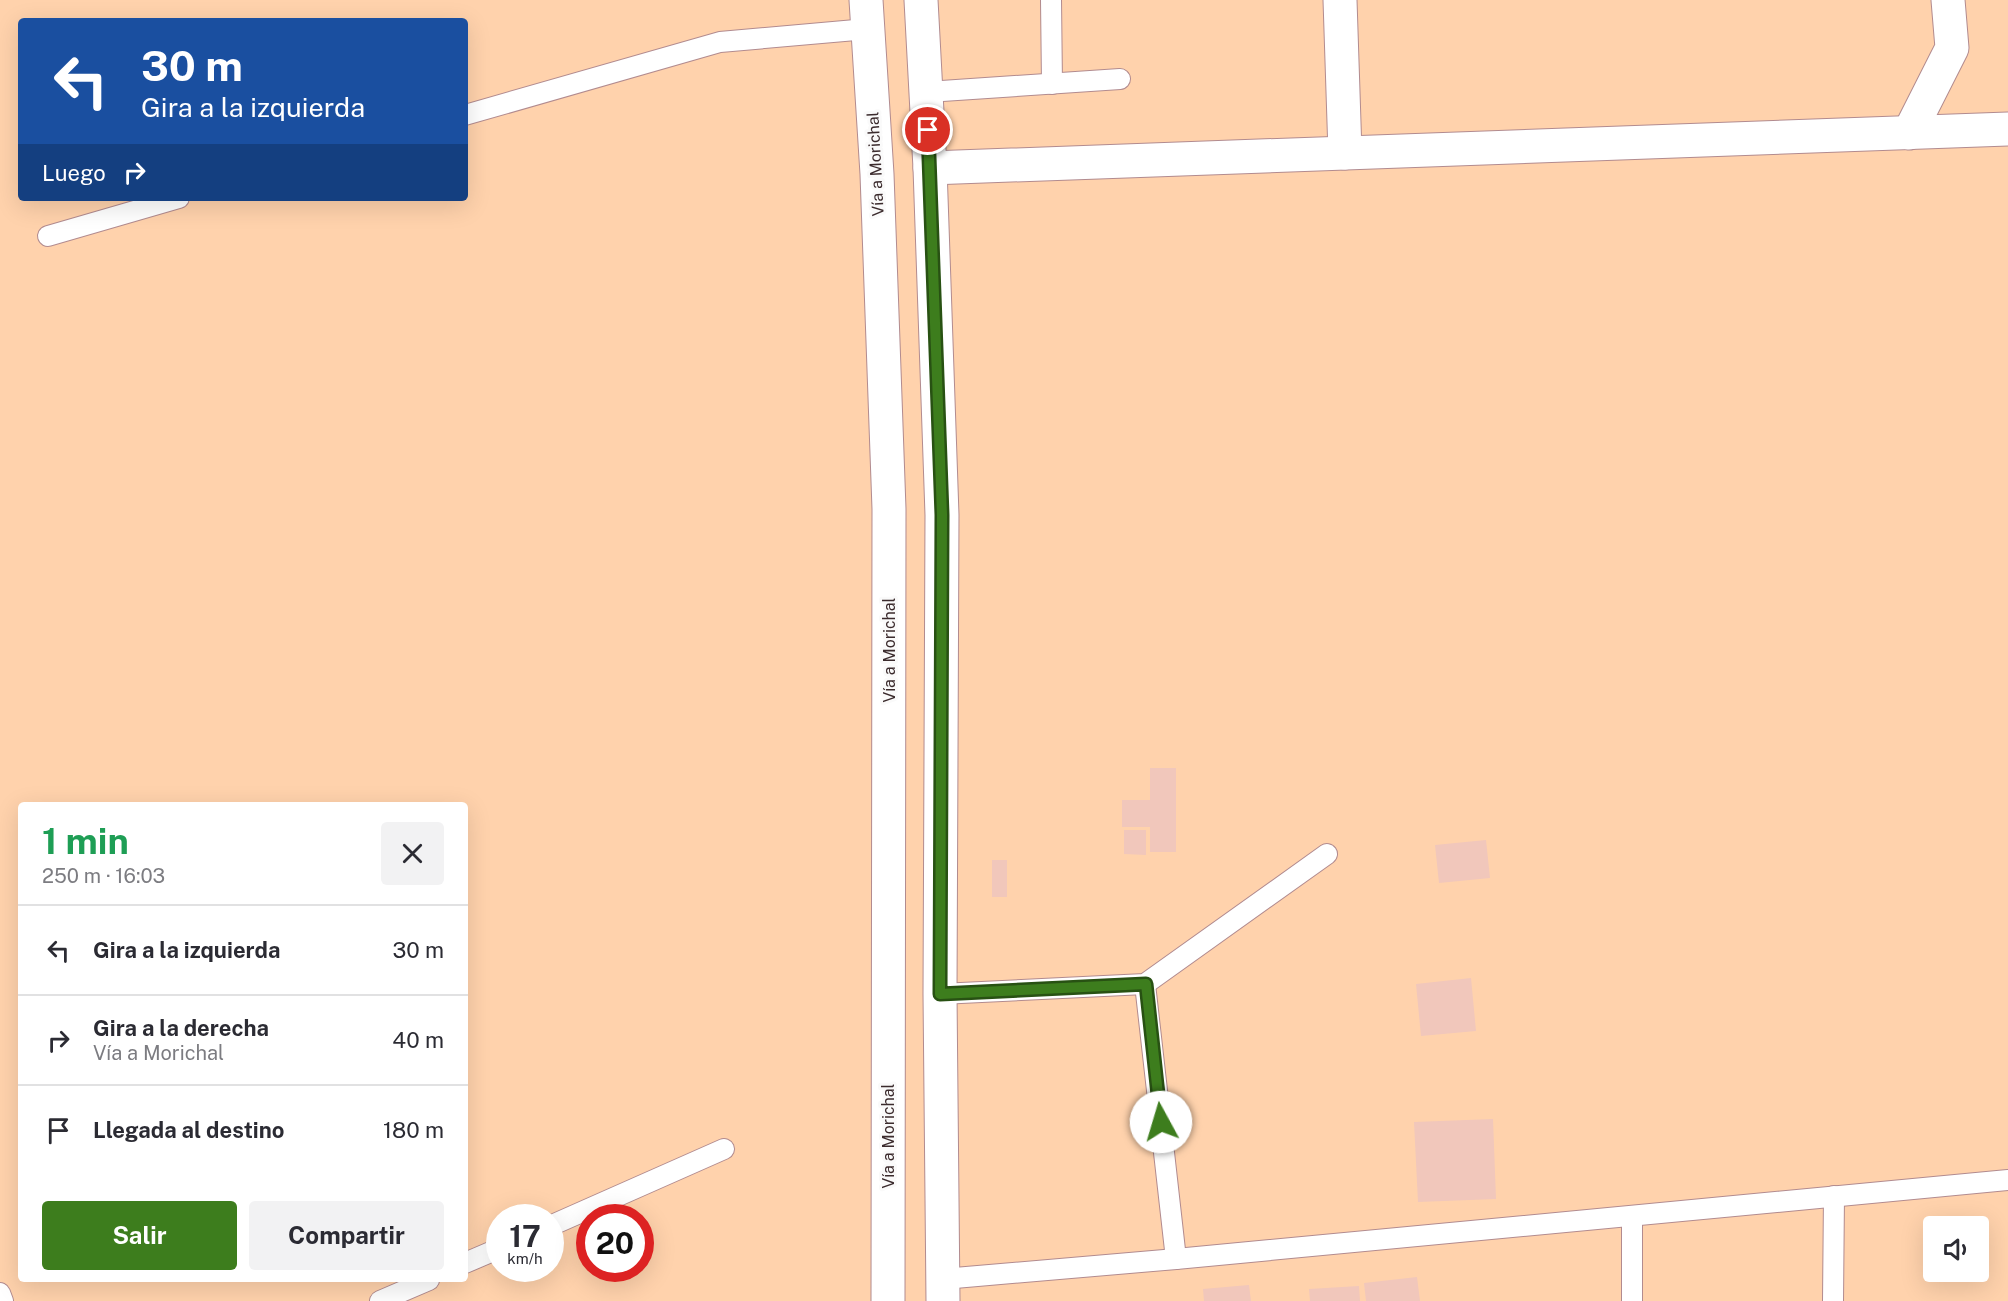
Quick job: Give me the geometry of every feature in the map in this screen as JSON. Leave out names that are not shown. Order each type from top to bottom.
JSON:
[{"type":"street","points":[[921,0],[927,92],[942,515],[940,994],[943,1290]]},
{"type":"street","points":[[1340,0],[1345,153]]},
{"type":"street","points":[[1909,133],[1952,48],[1948,0]]},
{"type":"street","name":"Vía a Morichal","points":[[866,14],[877,174],[889,509],[888,1301]]},
{"type":"street","points":[[930,168],[2008,129]]},
{"type":"lane","points":[[1051,0],[1052,84]]},
{"type":"lane","points":[[468,114],[720,42],[866,14]]},
{"type":"lane","points":[[927,92],[1120,79]]},
{"type":"lane","points":[[48,236],[169,201]]},
{"type":"lane","points":[[940,994],[1146,984],[1327,854]]},
{"type":"lane","points":[[1146,984],[1176,1259]]},
{"type":"lane","points":[[564,1220],[724,1149]]},
{"type":"lane","points":[[943,1290],[1176,1259],[2008,1180]]},
{"type":"lane","points":[[1833,1301],[1834,1196]]},
{"type":"lane","points":[[1632,1216],[1632,1301]]},
{"type":"lane","points":[[468,1262],[486,1254]]},
{"type":"lane","points":[[380,1301],[424,1282]]},
{"type":"lane","points":[[0,1293],[3,1301]]},
{"type":"shaded area","points":[[0,0],[2008,0],[2008,1301],[0,1301]]},
{"type":"building","points":[[1150,768],[1176,768],[1176,852],[1150,852],[1150,827],[1122,827],[1122,800],[1150,800]]},
{"type":"building","points":[[1124,830],[1146,830],[1146,855],[1124,854]]},
{"type":"building","points":[[1486,840],[1490,878],[1439,883],[1435,845]]},
{"type":"building","points":[[992,860],[1007,860],[1007,897],[992,897]]},
{"type":"building","points":[[1471,978],[1476,1031],[1421,1036],[1416,984]]},
{"type":"building","points":[[1493,1119],[1496,1199],[1418,1202],[1414,1122]]},
{"type":"building","points":[[1417,1277],[1420,1301],[1366,1301],[1364,1283]]},
{"type":"building","points":[[1249,1285],[1251,1301],[1204,1301],[1203,1289]]},
{"type":"building","points":[[1359,1286],[1360,1301],[1310,1301],[1309,1289]]},
{"type":"route","points":[[928,130],[942,515],[940,994],[1146,984],[1161,1122]]}]
